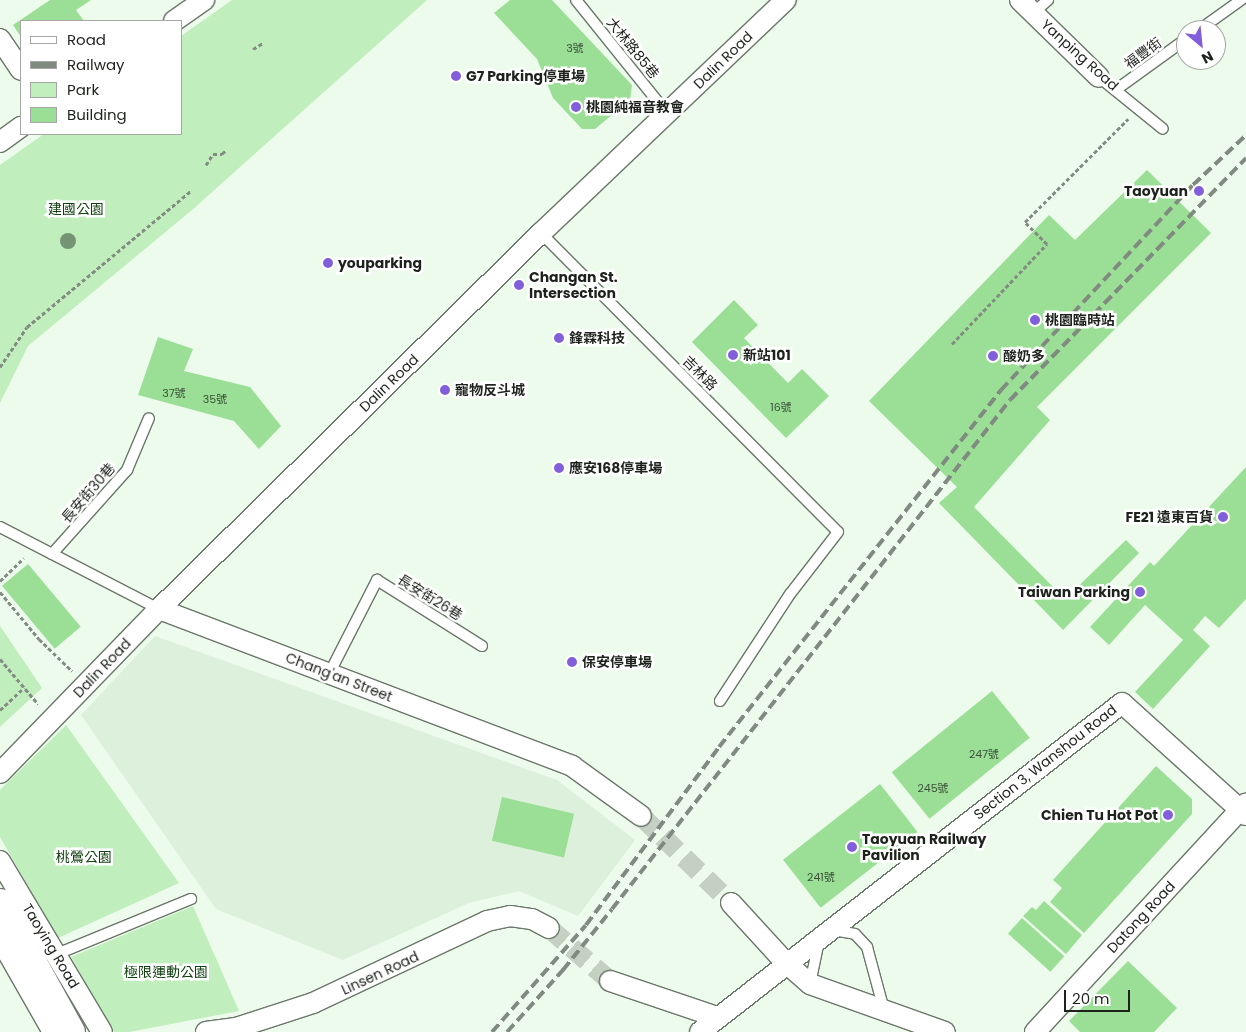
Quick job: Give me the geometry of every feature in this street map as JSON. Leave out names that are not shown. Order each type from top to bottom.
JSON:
[{"type":"main road","points":[[0,903],[71,1032]]},
{"type":"street","points":[[175,20],[204,0]]},
{"type":"street","name":"Dalin Road","points":[[0,773],[159,609],[541,233],[786,0]]},
{"type":"street","name":"Yanping Road","points":[[1033,4],[1099,77]]},
{"type":"street","points":[[0,39],[20,69]]},
{"type":"street","points":[[0,142],[20,128]]},
{"type":"street","name":"Chang'an Street","points":[[159,609],[572,766],[641,816]]},
{"type":"street","name":"Section 3, Wanshou Road","points":[[700,1032],[1122,702],[1244,809]]},
{"type":"street","name":"Datong Road","points":[[1035,1032],[1244,809]]},
{"type":"street","name":"Taoying Road","points":[[0,861],[58,954],[102,1032]]},
{"type":"street","points":[[731,903],[786,963],[810,984],[945,1032]]},
{"type":"street","name":"Linsen Road","points":[[206,1032],[236,1028],[313,1003],[487,921],[510,916],[532,919],[549,928]]},
{"type":"street","points":[[0,939],[53,1032]]},
{"type":"street","points":[[610,981],[720,1015]]},
{"type":"lane","name":"大林路85巷","points":[[576,0],[667,113]]},
{"type":"lane","points":[[1213,20],[1241,0]]},
{"type":"lane","name":"福豐街","points":[[1117,89],[1176,46]]},
{"type":"lane","name":"Yanping Road","points":[[1099,77],[1117,89],[1163,129]]},
{"type":"lane","name":"吉林路","points":[[541,233],[838,532],[790,594],[720,701]]},
{"type":"lane","name":"長安街30巷","points":[[52,554],[127,470],[150,418]]},
{"type":"lane","name":"Chang'an Street","points":[[0,527],[159,609]]},
{"type":"lane","name":"長安街26巷","points":[[329,674],[377,580],[482,646]]},
{"type":"lane","points":[[58,954],[191,899]]},
{"type":"lane","points":[[810,984],[824,934],[847,931],[862,939],[867,947],[884,1010]]},
{"type":"path","points":[[253,49],[263,43]]},
{"type":"path","points":[[952,344],[1047,244],[1025,222],[1134,114]]},
{"type":"path","points":[[206,165],[213,154],[222,154],[226,150]]},
{"type":"path","points":[[0,367],[27,327],[191,191]]},
{"type":"path","points":[[0,581],[35,545]]},
{"type":"path","points":[[0,592],[39,639],[86,685]]},
{"type":"path","points":[[0,659],[52,720]]},
{"type":"path","points":[[0,710],[24,688]]},
{"type":"shaded area","points":[[155,636],[557,780],[635,840],[578,916],[519,891],[469,903],[343,960],[216,909],[81,715]]},
{"type":"green space","name":"建國公園","points":[[232,0],[427,0],[192,210],[28,346],[0,403],[0,165],[43,135],[182,135],[182,35]]},
{"type":"green space","points":[[0,626],[42,688],[0,727]]},
{"type":"green space","name":"桃鶯公園","points":[[66,725],[179,883],[58,938],[0,837],[0,790]]},
{"type":"green space","name":"極限運動公園","points":[[193,906],[239,1011],[129,1032],[114,1032],[71,957]]},
{"type":"building","points":[[50,0],[91,0],[76,10],[83,20],[20,20]]},
{"type":"building","points":[[510,0],[552,0],[632,85],[630,100],[595,129],[582,129],[553,98],[537,59],[494,13]]},
{"type":"building","points":[[20,20],[20,36],[13,25]]},
{"type":"building","name":"桃園臨時站","points":[[1147,170],[1211,233],[1037,407],[1050,420],[974,507],[1065,599],[1126,540],[1139,553],[1063,630],[939,503],[957,487],[869,401],[1049,215],[1075,240]]},
{"type":"building","name":"新站101","points":[[734,300],[758,325],[744,338],[788,383],[802,369],[829,396],[786,438],[692,342]]},
{"type":"building","points":[[158,337],[193,349],[184,371],[250,387],[281,426],[259,449],[234,421],[138,395]]},
{"type":"building","name":"FE21 遠東百貨","points":[[1246,467],[1246,599],[1219,628],[1205,616],[1193,630],[1210,646],[1153,709],[1135,692],[1183,640],[1145,605],[1109,645],[1090,627],[1150,562],[1154,566]]},
{"type":"building","points":[[28,564],[81,627],[55,649],[2,586]]},
{"type":"building","points":[[992,691],[1030,738],[930,819],[892,772]]},
{"type":"building","points":[[1156,766],[1192,799],[1192,814],[1084,933],[1050,902],[1062,888],[1053,880]]},
{"type":"building","name":"Taoyuan Railway Pavilion","points":[[880,784],[918,832],[821,908],[783,860]]},
{"type":"building","points":[[502,797],[574,814],[564,857],[492,841]]},
{"type":"building","points":[[1044,901],[1082,935],[1066,954],[1023,916],[1032,907],[1036,910]]},
{"type":"building","points":[[1022,918],[1064,956],[1050,972],[1008,934]]},
{"type":"building","points":[[1128,961],[1177,1008],[1154,1032],[1080,1032],[1069,1021]]},
{"type":"tunnel","points":[[641,816],[731,903]]},
{"type":"tunnel","points":[[549,928],[610,981]]},
{"type":"railway","points":[[492,1032],[586,925],[719,747],[1001,390],[1193,185],[1246,135]]},
{"type":"railway","points":[[507,1032],[563,970],[612,909],[1010,400],[1246,158]]},
{"type":"place","name":"G7 Parking停車場","points":[[456,76]]},
{"type":"place","name":"桃園純福音教會","points":[[576,107]]},
{"type":"place","name":"Taoyuan","points":[[1199,191]]},
{"type":"place","name":"youparking","points":[[328,263]]},
{"type":"place","name":"Changan St. Intersection","points":[[519,285]]},
{"type":"place","name":"桃園臨時站","points":[[1035,320]]},
{"type":"place","name":"鋒霖科技","points":[[559,338]]},
{"type":"place","name":"新站101","points":[[733,355]]},
{"type":"place","name":"酸奶多","points":[[993,356]]},
{"type":"place","name":"寵物反斗城","points":[[445,390]]},
{"type":"place","name":"應安168停車場","points":[[559,468]]},
{"type":"place","name":"FE21 遠東百貨","points":[[1223,517]]},
{"type":"place","name":"Taiwan Parking","points":[[1140,592]]},
{"type":"place","name":"保安停車場","points":[[572,662]]},
{"type":"place","name":"Chien Tu Hot Pot","points":[[1168,815]]},
{"type":"place","name":"Taoyuan Railway Pavilion","points":[[852,847]]}]
